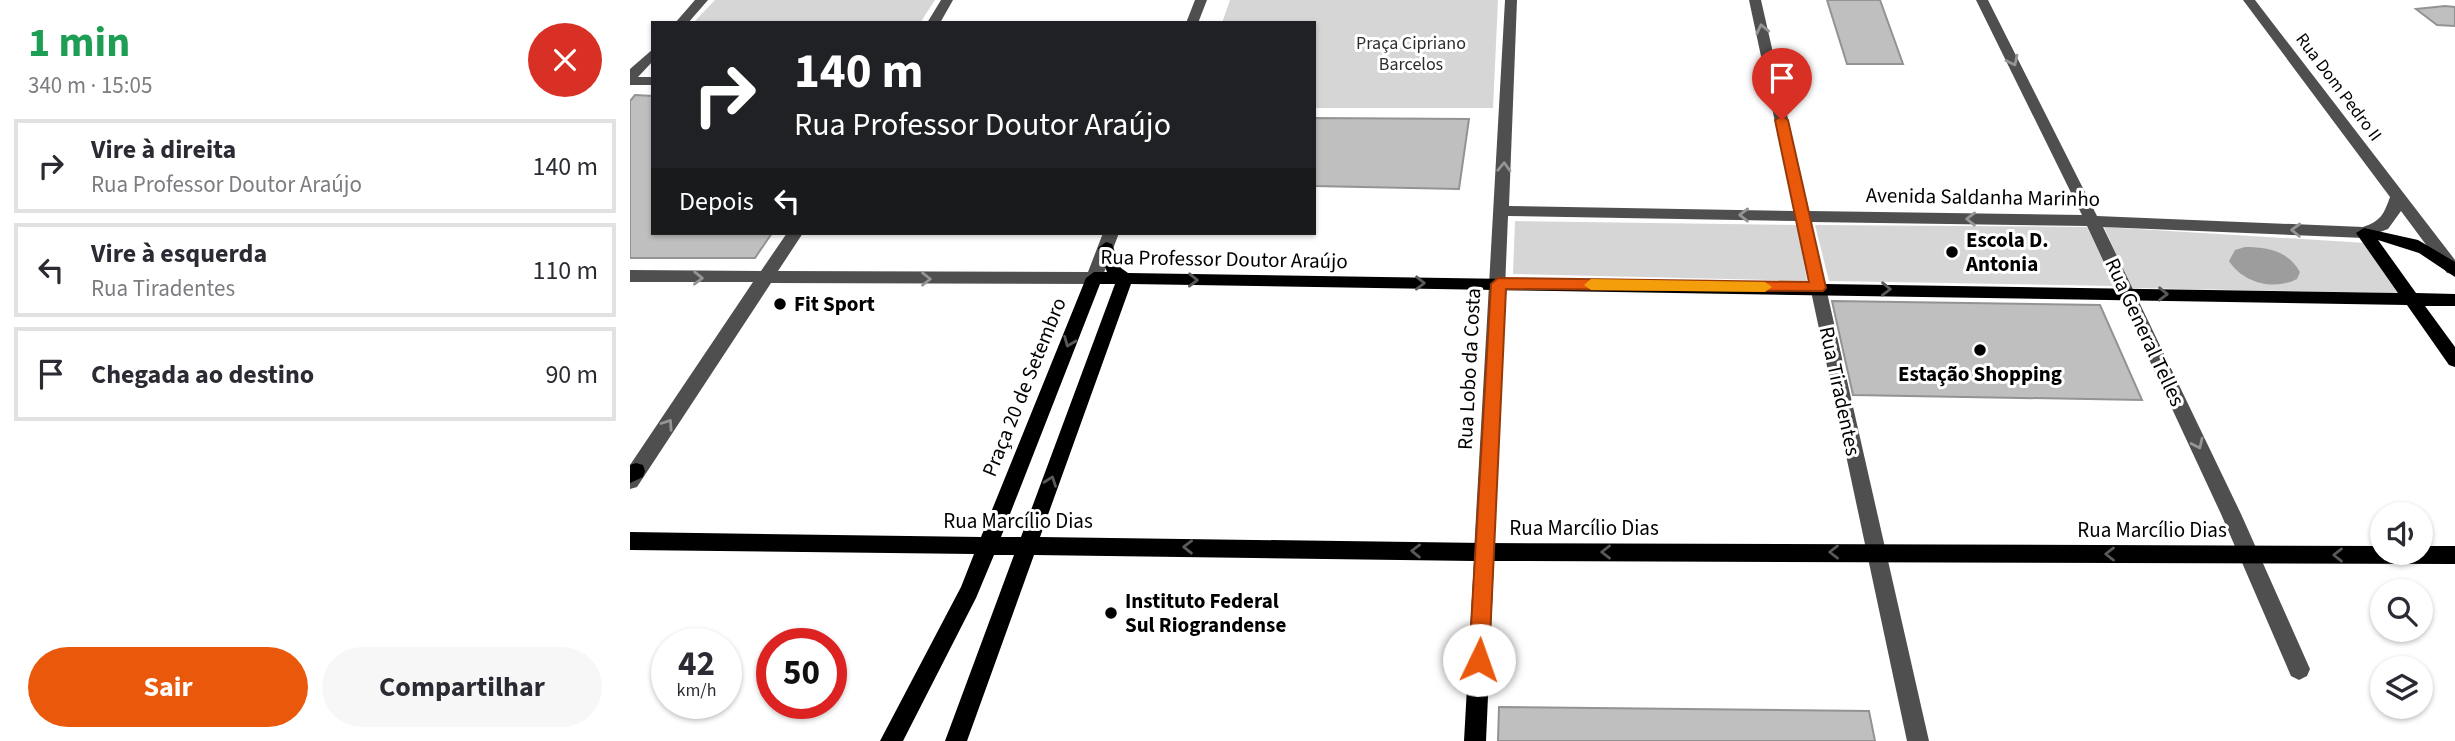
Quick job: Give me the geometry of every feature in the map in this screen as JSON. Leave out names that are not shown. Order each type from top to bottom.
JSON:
[{"type":"main road","name":"Avenida Saldanha Marinho","points":[[2364,233],[2409,242],[2454,270]]},
{"type":"main road","points":[[2364,233],[2455,360]]},
{"type":"main road","points":[[956,741],[1125,279],[1114,271],[1108,240]]},
{"type":"main road","name":"Rua Professor Doutor Araújo","points":[[1094,278],[1818,288]]},
{"type":"main road","name":"Praça 20 de Setembro","points":[[891,741],[969,591],[1094,278]]},
{"type":"main road","points":[[1818,288],[2455,300]]},
{"type":"main road","name":"Rua Marcílio Dias","points":[[630,541],[1484,552],[2455,555]]},
{"type":"main road","name":"Rua Lobo da Costa","points":[[1475,741],[1484,552]]},
{"type":"street","points":[[683,21],[702,0]]},
{"type":"street","points":[[934,21],[947,0]]},
{"type":"street","points":[[1193,21],[1201,0]]},
{"type":"street","name":"Rua Lobo da Costa","points":[[1484,552],[1511,0]]},
{"type":"street","name":"Rua Tiradentes","points":[[1755,0],[1918,741]]},
{"type":"street","name":"Rua General Telles","points":[[1982,0],[2127,293],[2231,514],[2298,669]]},
{"type":"street","name":"Rua Dom Pedro II","points":[[2249,0],[2454,270]]},
{"type":"street","points":[[630,79],[651,55]]},
{"type":"street","points":[[630,79],[651,81]]},
{"type":"street","points":[[2364,233],[2386,225],[2393,214],[2397,198]]},
{"type":"street","name":"Avenida Saldanha Marinho","points":[[1502,211],[2092,221],[2364,233]]},
{"type":"street","points":[[632,476],[794,235]]},
{"type":"street","points":[[1094,278],[1108,240]]},
{"type":"street","name":"Rua Professor Doutor Araújo","points":[[630,276],[765,279],[1094,278]]},
{"type":"green space","points":[[715,0],[935,0],[921,21],[695,21]]},
{"type":"green space","name":"Praça Cipriano Barcelos","points":[[1230,0],[1498,0],[1493,108],[1316,108],[1316,21],[1223,21]]},
{"type":"green space","points":[[1515,221],[1797,225],[1807,281],[1513,274]]},
{"type":"green space","points":[[1815,225],[2087,227],[2115,286],[1829,281]]},
{"type":"green space","points":[[2104,227],[2366,243],[2399,293],[2131,288]]},
{"type":"shaded area","points":[[2245,247],[2269,249],[2290,259],[2300,272],[2297,279],[2288,283],[2269,284],[2242,275],[2229,261],[2235,250]]},
{"type":"building","points":[[1827,0],[1880,0],[1903,64],[1847,64]]},
{"type":"building","points":[[2455,7],[2455,26],[2437,25],[2416,9]]},
{"type":"building","points":[[635,95],[651,96],[651,235],[771,235],[755,258],[630,258],[630,101]]},
{"type":"building","points":[[1316,118],[1469,119],[1459,189],[1316,186]]},
{"type":"building","name":"Estação Shopping","points":[[1832,301],[2100,305],[2142,400],[1853,395]]},
{"type":"building","points":[[1499,707],[1869,711],[1875,741],[1498,741]]},
{"type":"slow traffic","points":[[1591,285],[1765,287]]},
{"type":"place","name":"Escola D. Antonia","points":[[1952,252]]},
{"type":"place","name":"Fit Sport","points":[[780,304]]},
{"type":"place","name":"Estação Shopping","points":[[1980,350]]},
{"type":"place","name":"Instituto Federal Sul Riograndense","points":[[1111,613]]},
{"type":"route","points":[[1479,660],[1498,284],[1818,288],[1782,120]]}]
